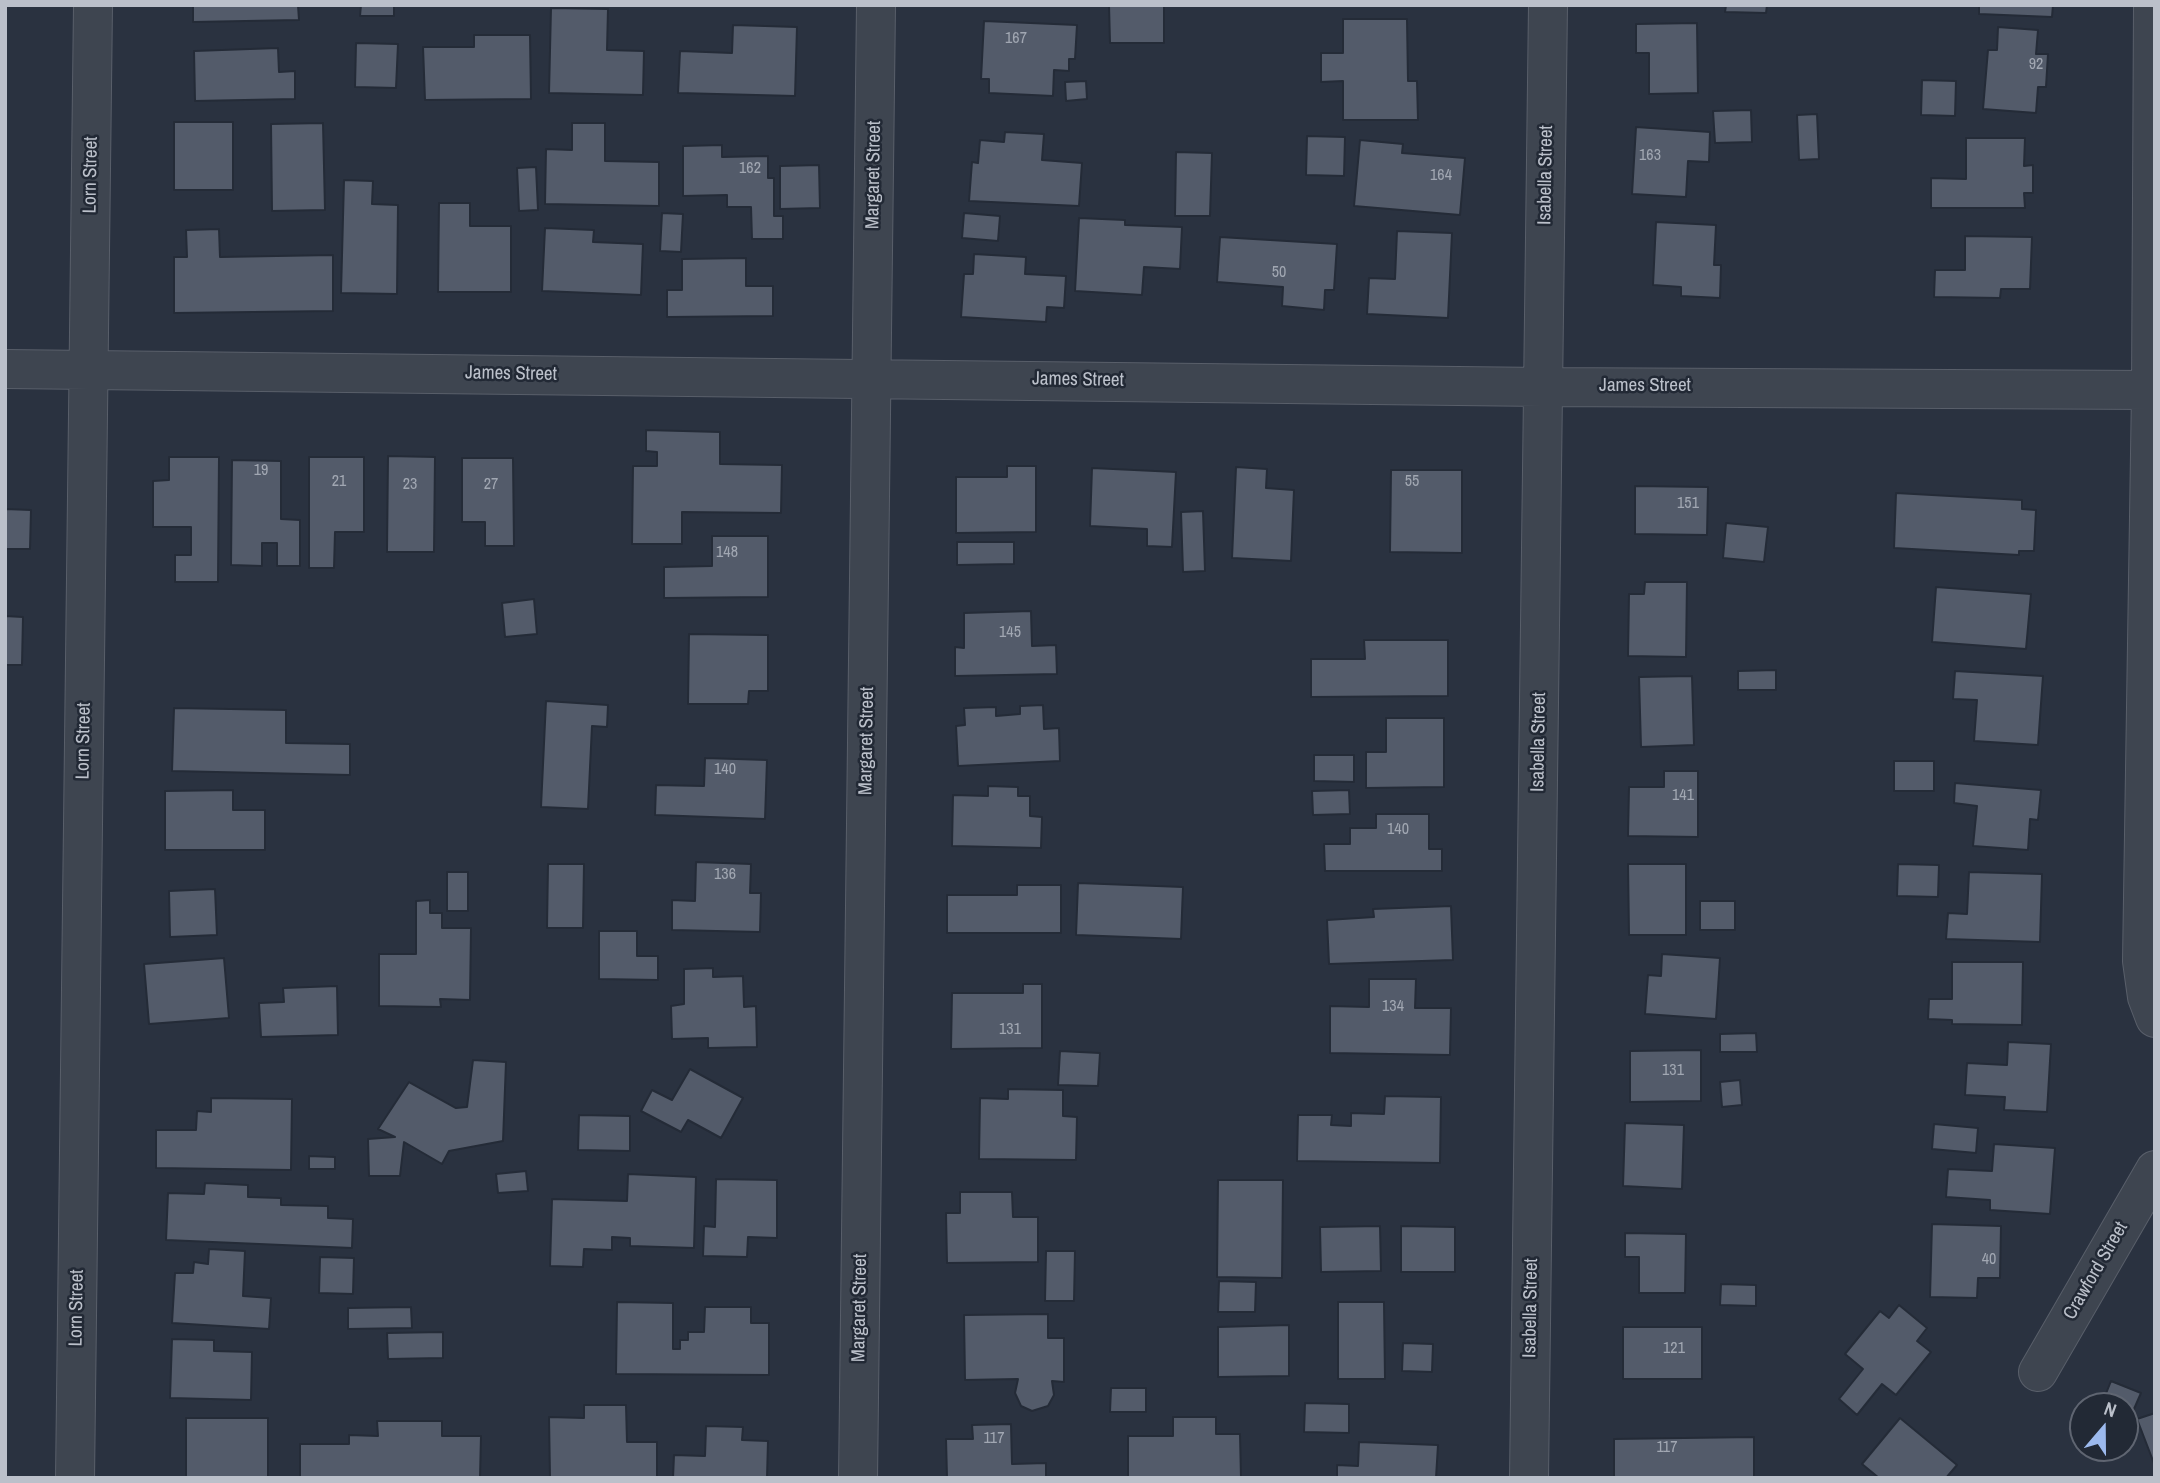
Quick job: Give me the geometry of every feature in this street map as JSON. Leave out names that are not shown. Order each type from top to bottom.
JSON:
[{"type":"street","name":"Lorn Street","points":[[75,1478],[93,5]]},
{"type":"street","name":"Margaret Street","points":[[858,1478],[876,5]]},
{"type":"street","name":"Isabella Street","points":[[1529,1478],[1548,5]]},
{"type":"street","points":[[2153,5],[2152,457],[2142,961],[2147,997],[2155,1018]]},
{"type":"street","name":"James Street","points":[[5,369],[1543,387],[2151,390]]},
{"type":"street","name":"Crawford Street","points":[[2038,1372],[2155,1170]]},
{"type":"building","points":[[193,5],[298,5],[299,20],[193,22]]},
{"type":"building","points":[[361,5],[394,5],[394,16],[360,16]]},
{"type":"building","points":[[1109,5],[1164,5],[1164,43],[1110,43]]},
{"type":"building","points":[[1726,5],[1767,5],[1766,13],[1725,12]]},
{"type":"building","points":[[1979,5],[2053,5],[2052,17],[1979,14]]},
{"type":"building","points":[[551,8],[608,9],[607,50],[644,51],[643,95],[549,93]]},
{"type":"building","points":[[1343,19],[1407,19],[1408,81],[1417,81],[1418,120],[1343,120],[1343,81],[1321,82],[1321,53],[1343,53]]},
{"type":"building","points":[[984,21],[1077,25],[1075,59],[1069,59],[1069,71],[1054,70],[1053,96],[989,93],[989,79],[981,79]]},
{"type":"building","points":[[1697,23],[1698,93],[1649,94],[1649,53],[1636,53],[1636,24]]},
{"type":"building","points":[[733,25],[797,27],[795,96],[678,93],[680,51],[732,53]]},
{"type":"building","points":[[1998,27],[2038,30],[2036,54],[2048,54],[2046,87],[2038,87],[2036,113],[1983,109],[1988,50],[1997,50]]},
{"type":"building","points":[[474,35],[530,35],[531,99],[425,100],[423,47],[474,47]]},
{"type":"building","points":[[356,43],[398,44],[396,88],[355,87]]},
{"type":"building","points":[[278,48],[279,72],[295,71],[295,99],[195,101],[194,51]]},
{"type":"building","points":[[1922,80],[1956,81],[1955,116],[1921,115]]},
{"type":"building","points":[[1086,81],[1087,99],[1066,101],[1065,82]]},
{"type":"building","points":[[1751,110],[1752,142],[1715,143],[1713,111]]},
{"type":"building","points":[[1817,114],[1819,159],[1799,160],[1797,115]]},
{"type":"building","points":[[174,122],[233,122],[233,190],[174,190]]},
{"type":"building","points":[[323,123],[325,210],[272,211],[271,124]]},
{"type":"building","points":[[572,123],[605,123],[605,161],[659,162],[659,206],[545,204],[546,149],[572,150]]},
{"type":"building","points":[[1636,127],[1710,132],[1709,162],[1688,161],[1686,197],[1632,194]]},
{"type":"building","points":[[1005,132],[1044,134],[1042,160],[1082,163],[1079,206],[969,201],[972,162],[978,163],[980,140],[1004,142]]},
{"type":"building","points":[[1307,136],[1345,137],[1344,176],[1306,175]]},
{"type":"building","points":[[1966,138],[2025,138],[2024,166],[2033,165],[2033,193],[2024,193],[2025,208],[1931,208],[1931,178],[1966,179]]},
{"type":"building","points":[[1360,140],[1403,144],[1402,153],[1465,158],[1460,215],[1354,206]]},
{"type":"building","points":[[722,145],[722,157],[768,156],[768,178],[774,178],[774,216],[783,216],[783,239],[752,239],[751,207],[727,207],[727,195],[683,196],[683,146]]},
{"type":"building","points":[[1176,152],[1212,153],[1210,216],[1175,216]]},
{"type":"building","points":[[819,165],[820,208],[780,209],[780,166]]},
{"type":"building","points":[[536,167],[538,210],[519,211],[517,168]]},
{"type":"building","points":[[344,180],[373,181],[372,204],[398,205],[397,294],[341,293]]},
{"type":"building","points":[[439,203],[470,203],[470,226],[511,226],[511,292],[438,292]]},
{"type":"building","points":[[662,213],[683,214],[681,252],[660,251]]},
{"type":"building","points":[[964,213],[1000,216],[998,241],[962,238]]},
{"type":"building","points":[[1079,218],[1125,220],[1125,225],[1182,227],[1180,269],[1144,267],[1142,295],[1075,291]]},
{"type":"building","points":[[1656,222],[1716,225],[1714,265],[1721,265],[1720,298],[1681,296],[1681,287],[1653,285]]},
{"type":"building","points":[[545,228],[594,230],[593,242],[643,244],[641,295],[542,291]]},
{"type":"building","points":[[219,229],[220,257],[333,255],[333,311],[174,313],[174,257],[187,257],[186,230]]},
{"type":"building","points":[[1397,231],[1452,233],[1448,318],[1367,314],[1369,278],[1395,279]]},
{"type":"building","points":[[1965,236],[2032,237],[2030,289],[2001,289],[2000,298],[1934,297],[1935,270],[1965,270]]},
{"type":"building","points":[[1220,237],[1337,244],[1334,290],[1325,290],[1324,310],[1282,306],[1283,287],[1217,282]]},
{"type":"building","points":[[974,254],[1026,257],[1025,274],[1066,276],[1064,308],[1047,307],[1046,322],[961,317],[964,274],[973,274]]},
{"type":"building","points":[[746,258],[746,286],[773,286],[773,316],[667,317],[667,290],[682,290],[682,259]]},
{"type":"building","points":[[646,430],[720,432],[720,464],[782,465],[781,513],[682,512],[682,544],[632,544],[633,466],[657,466],[657,452],[646,451]]},
{"type":"building","points":[[388,456],[435,457],[434,552],[387,552]]},
{"type":"building","points":[[169,457],[219,457],[218,582],[175,582],[175,555],[191,555],[191,527],[153,527],[153,481],[169,480]]},
{"type":"building","points":[[309,457],[364,457],[364,532],[335,532],[334,568],[309,568]]},
{"type":"building","points":[[462,458],[513,458],[514,546],[485,546],[485,522],[462,522]]},
{"type":"building","points":[[232,460],[281,461],[281,519],[300,520],[300,566],[277,566],[277,543],[262,543],[262,566],[231,565]]},
{"type":"building","points":[[1007,466],[1036,466],[1036,532],[956,533],[956,477],[1007,477]]},
{"type":"building","points":[[1236,467],[1267,469],[1266,488],[1294,490],[1291,561],[1232,558]]},
{"type":"building","points":[[1092,468],[1176,472],[1172,547],[1147,546],[1147,529],[1090,526]]},
{"type":"building","points":[[1391,470],[1462,470],[1462,553],[1390,552]]},
{"type":"building","points":[[1635,486],[1708,487],[1707,535],[1635,534]]},
{"type":"building","points":[[1896,493],[2022,500],[2022,509],[2036,510],[2034,551],[2019,551],[2019,555],[1894,548]]},
{"type":"building","points":[[5,509],[31,510],[30,549],[5,549]]},
{"type":"building","points":[[1203,511],[1205,571],[1183,572],[1181,512]]},
{"type":"building","points":[[1726,523],[1768,527],[1764,562],[1723,558]]},
{"type":"building","points":[[712,536],[768,536],[768,597],[664,598],[664,567],[712,566]]},
{"type":"building","points":[[957,542],[1014,542],[1014,564],[957,565]]},
{"type":"building","points":[[1645,582],[1687,582],[1686,657],[1628,656],[1629,594],[1644,594]]},
{"type":"building","points":[[1936,587],[2031,594],[2026,649],[1932,642]]},
{"type":"building","points":[[534,599],[537,634],[505,637],[502,603]]},
{"type":"building","points":[[1031,611],[1032,646],[1056,645],[1057,674],[955,676],[955,647],[964,648],[964,613]]},
{"type":"building","points":[[5,616],[23,617],[22,665],[5,665]]},
{"type":"building","points":[[689,634],[768,635],[768,691],[749,691],[748,704],[688,704]]},
{"type":"building","points":[[1364,640],[1448,640],[1448,696],[1311,697],[1311,659],[1365,659]]},
{"type":"building","points":[[1776,670],[1776,690],[1738,690],[1738,671]]},
{"type":"building","points":[[1955,671],[2043,676],[2038,745],[1974,741],[1977,700],[1953,699]]},
{"type":"building","points":[[1692,676],[1694,745],[1641,747],[1639,677]]},
{"type":"building","points":[[546,701],[608,705],[607,727],[592,726],[588,809],[541,807]]},
{"type":"building","points":[[1043,705],[1044,729],[1059,728],[1060,761],[958,766],[956,726],[965,725],[964,708],[996,707],[996,716],[1020,714],[1020,706]]},
{"type":"building","points":[[174,708],[286,710],[286,743],[350,744],[350,775],[172,771]]},
{"type":"building","points":[[1386,718],[1444,718],[1444,787],[1366,788],[1366,752],[1386,752]]},
{"type":"building","points":[[1314,755],[1354,755],[1354,782],[1314,781]]},
{"type":"building","points":[[705,758],[767,760],[765,819],[655,815],[656,785],[704,786]]},
{"type":"building","points":[[1894,761],[1934,761],[1934,791],[1894,791]]},
{"type":"building","points":[[1664,771],[1698,771],[1698,837],[1628,836],[1629,787],[1664,787]]},
{"type":"building","points":[[1955,783],[2041,790],[2038,820],[2030,819],[2028,850],[1973,846],[1977,806],[1954,803]]},
{"type":"building","points":[[988,786],[1018,787],[1018,796],[1030,796],[1030,816],[1042,817],[1041,848],[952,846],[953,795],[988,796]]},
{"type":"building","points":[[233,790],[233,810],[265,810],[265,850],[165,850],[165,791]]},
{"type":"building","points":[[1349,790],[1350,814],[1313,815],[1312,791]]},
{"type":"building","points":[[1376,814],[1429,814],[1429,849],[1442,849],[1442,871],[1325,871],[1324,844],[1350,844],[1350,828],[1376,828]]},
{"type":"building","points":[[696,862],[751,864],[750,893],[761,893],[760,932],[672,930],[672,900],[695,901]]},
{"type":"building","points":[[548,864],[584,864],[583,928],[547,928]]},
{"type":"building","points":[[1628,864],[1686,864],[1686,935],[1629,935]]},
{"type":"building","points":[[1898,864],[1939,865],[1938,897],[1897,896]]},
{"type":"building","points":[[447,872],[468,872],[468,911],[447,911]]},
{"type":"building","points":[[1969,872],[2042,874],[2040,942],[1946,939],[1948,913],[1967,914]]},
{"type":"building","points":[[1078,883],[1183,887],[1181,939],[1076,935]]},
{"type":"building","points":[[1017,885],[1061,885],[1061,933],[947,933],[947,895],[1017,895]]},
{"type":"building","points":[[215,889],[217,935],[170,937],[169,891]]},
{"type":"building","points":[[430,900],[430,913],[442,913],[442,928],[471,928],[470,1000],[440,999],[441,1007],[379,1006],[379,954],[416,954],[416,901]]},
{"type":"building","points":[[1700,901],[1735,901],[1735,930],[1700,930]]},
{"type":"building","points":[[1451,906],[1453,960],[1329,964],[1327,920],[1374,917],[1373,909]]},
{"type":"building","points":[[599,931],[637,931],[637,956],[658,956],[658,980],[599,979]]},
{"type":"building","points":[[1662,954],[1720,958],[1716,1019],[1645,1014],[1648,975],[1661,976]]},
{"type":"building","points":[[224,958],[229,1018],[149,1024],[144,964]]},
{"type":"building","points":[[1952,962],[2023,962],[2022,1025],[1952,1024],[1952,1020],[1928,1019],[1929,999],[1952,999]]},
{"type":"building","points":[[713,968],[713,977],[743,976],[744,1007],[756,1006],[757,1047],[708,1048],[708,1038],[672,1039],[671,1006],[684,1004],[684,969]]},
{"type":"building","points":[[1369,979],[1416,979],[1415,1008],[1451,1008],[1450,1055],[1330,1053],[1330,1006],[1369,1007]]},
{"type":"building","points":[[1023,984],[1042,984],[1042,1048],[951,1049],[952,993],[1023,993]]},
{"type":"building","points":[[337,986],[338,1035],[261,1037],[259,1003],[284,1002],[283,988]]},
{"type":"building","points":[[1756,1033],[1757,1052],[1720,1052],[1720,1034]]},
{"type":"building","points":[[2008,1042],[2051,1044],[2047,1112],[2004,1110],[2005,1097],[1965,1095],[1967,1063],[2007,1065]]},
{"type":"building","points":[[1701,1050],[1701,1101],[1630,1102],[1630,1051]]},
{"type":"building","points":[[1060,1051],[1100,1053],[1098,1086],[1058,1085]]},
{"type":"building","points":[[473,1060],[506,1062],[503,1141],[449,1151],[442,1164],[404,1142],[400,1176],[369,1176],[368,1139],[395,1137],[378,1129],[409,1082],[456,1108],[467,1107]]},
{"type":"building","points":[[690,1069],[743,1098],[721,1138],[688,1120],[681,1132],[641,1111],[652,1090],[672,1100]]},
{"type":"building","points":[[1740,1080],[1742,1105],[1722,1107],[1720,1082]]},
{"type":"building","points":[[1008,1089],[1063,1090],[1063,1116],[1077,1117],[1076,1160],[979,1159],[980,1098],[1008,1099]]},
{"type":"building","points":[[1385,1096],[1441,1097],[1440,1163],[1297,1161],[1298,1115],[1332,1115],[1331,1125],[1351,1126],[1351,1113],[1384,1114]]},
{"type":"building","points":[[211,1098],[292,1099],[291,1170],[156,1168],[156,1130],[196,1130],[197,1111],[211,1112]]},
{"type":"building","points":[[579,1115],[630,1116],[630,1151],[578,1150]]},
{"type":"building","points":[[1625,1123],[1684,1125],[1682,1189],[1623,1186]]},
{"type":"building","points":[[1934,1124],[1978,1128],[1976,1153],[1932,1149]]},
{"type":"building","points":[[1994,1144],[2055,1148],[2050,1214],[1990,1210],[1990,1200],[1946,1197],[1948,1169],[1992,1171]]},
{"type":"building","points":[[309,1156],[335,1157],[335,1169],[309,1169]]},
{"type":"building","points":[[526,1171],[528,1191],[498,1193],[496,1174]]},
{"type":"building","points":[[628,1174],[696,1177],[694,1248],[630,1246],[630,1238],[612,1237],[612,1250],[584,1249],[583,1267],[550,1266],[552,1199],[627,1201]]},
{"type":"building","points":[[716,1179],[777,1180],[777,1238],[748,1237],[747,1257],[703,1256],[704,1226],[715,1227]]},
{"type":"building","points":[[1218,1180],[1283,1180],[1282,1278],[1217,1277]]},
{"type":"building","points":[[205,1183],[248,1185],[248,1197],[281,1198],[281,1205],[328,1206],[328,1218],[353,1219],[352,1248],[166,1240],[168,1193],[204,1194]]},
{"type":"building","points":[[960,1192],[1012,1192],[1013,1217],[1038,1217],[1038,1262],[947,1263],[946,1213],[960,1213]]},
{"type":"building","points":[[1932,1224],[2001,1226],[2000,1278],[1978,1278],[1977,1298],[1930,1297]]},
{"type":"building","points":[[1380,1226],[1381,1271],[1321,1272],[1320,1227]]},
{"type":"building","points":[[1401,1226],[1455,1227],[1455,1272],[1401,1272]]},
{"type":"building","points":[[1625,1233],[1686,1234],[1685,1293],[1639,1293],[1639,1257],[1625,1257]]},
{"type":"building","points":[[209,1249],[245,1251],[243,1296],[271,1298],[269,1329],[172,1323],[175,1273],[193,1273],[194,1262],[208,1264]]},
{"type":"building","points":[[1046,1251],[1075,1251],[1074,1301],[1045,1301]]},
{"type":"building","points":[[320,1257],[354,1258],[353,1294],[319,1293]]},
{"type":"building","points":[[1219,1281],[1256,1282],[1255,1312],[1218,1312]]},
{"type":"building","points":[[1721,1284],[1756,1285],[1756,1306],[1720,1305]]},
{"type":"building","points":[[617,1302],[673,1303],[673,1349],[680,1349],[680,1340],[688,1340],[688,1332],[704,1332],[705,1307],[751,1307],[751,1323],[769,1323],[769,1375],[616,1374]]},
{"type":"building","points":[[1338,1302],[1384,1302],[1385,1379],[1338,1379]]},
{"type":"building","points":[[1899,1305],[1927,1328],[1917,1341],[1931,1352],[1896,1395],[1882,1384],[1857,1415],[1839,1399],[1863,1369],[1845,1354],[1880,1311],[1889,1318]]},
{"type":"building","points":[[411,1307],[412,1328],[348,1329],[348,1308]]},
{"type":"building","points":[[1048,1314],[1048,1338],[1064,1338],[1064,1382],[1052,1381],[1054,1395],[1048,1406],[1032,1411],[1021,1406],[1015,1393],[1018,1379],[965,1380],[964,1315]]},
{"type":"building","points":[[1289,1325],[1289,1376],[1218,1377],[1218,1327]]},
{"type":"building","points":[[1623,1327],[1702,1327],[1702,1379],[1623,1379]]},
{"type":"building","points":[[443,1332],[443,1358],[388,1359],[387,1333]]},
{"type":"building","points":[[172,1339],[214,1340],[214,1351],[252,1352],[251,1400],[170,1398]]},
{"type":"building","points":[[1403,1343],[1433,1344],[1432,1372],[1402,1371]]},
{"type":"building","points":[[2111,1381],[2138,1392],[2107,1392]]},
{"type":"building","points":[[1111,1388],[1146,1388],[1146,1412],[1110,1412]]},
{"type":"building","points":[[1305,1403],[1349,1404],[1349,1433],[1304,1432]]},
{"type":"building","points":[[584,1405],[626,1405],[627,1442],[657,1442],[657,1478],[550,1478],[549,1417],[584,1418]]},
{"type":"building","points":[[2155,1413],[2155,1466],[2139,1424],[2139,1418]]},
{"type":"building","points":[[1173,1417],[1216,1417],[1216,1434],[1240,1434],[1241,1478],[1128,1478],[1128,1436],[1173,1436]]},
{"type":"building","points":[[186,1418],[268,1418],[268,1478],[186,1478]]},
{"type":"building","points":[[1900,1418],[1957,1465],[1946,1478],[1879,1478],[1862,1464]]},
{"type":"building","points":[[377,1421],[442,1421],[442,1436],[481,1436],[480,1478],[300,1478],[300,1444],[349,1444],[349,1435],[378,1436]]},
{"type":"building","points":[[1011,1424],[1012,1464],[1046,1463],[1046,1478],[947,1478],[946,1439],[973,1439],[972,1425]]},
{"type":"building","points":[[706,1426],[743,1427],[742,1440],[768,1441],[767,1478],[673,1478],[674,1455],[705,1456]]},
{"type":"building","points":[[1754,1437],[1754,1477],[1614,1478],[1614,1439]]},
{"type":"building","points":[[1359,1442],[1438,1445],[1436,1478],[1337,1478],[1337,1465],[1358,1466]]}]
